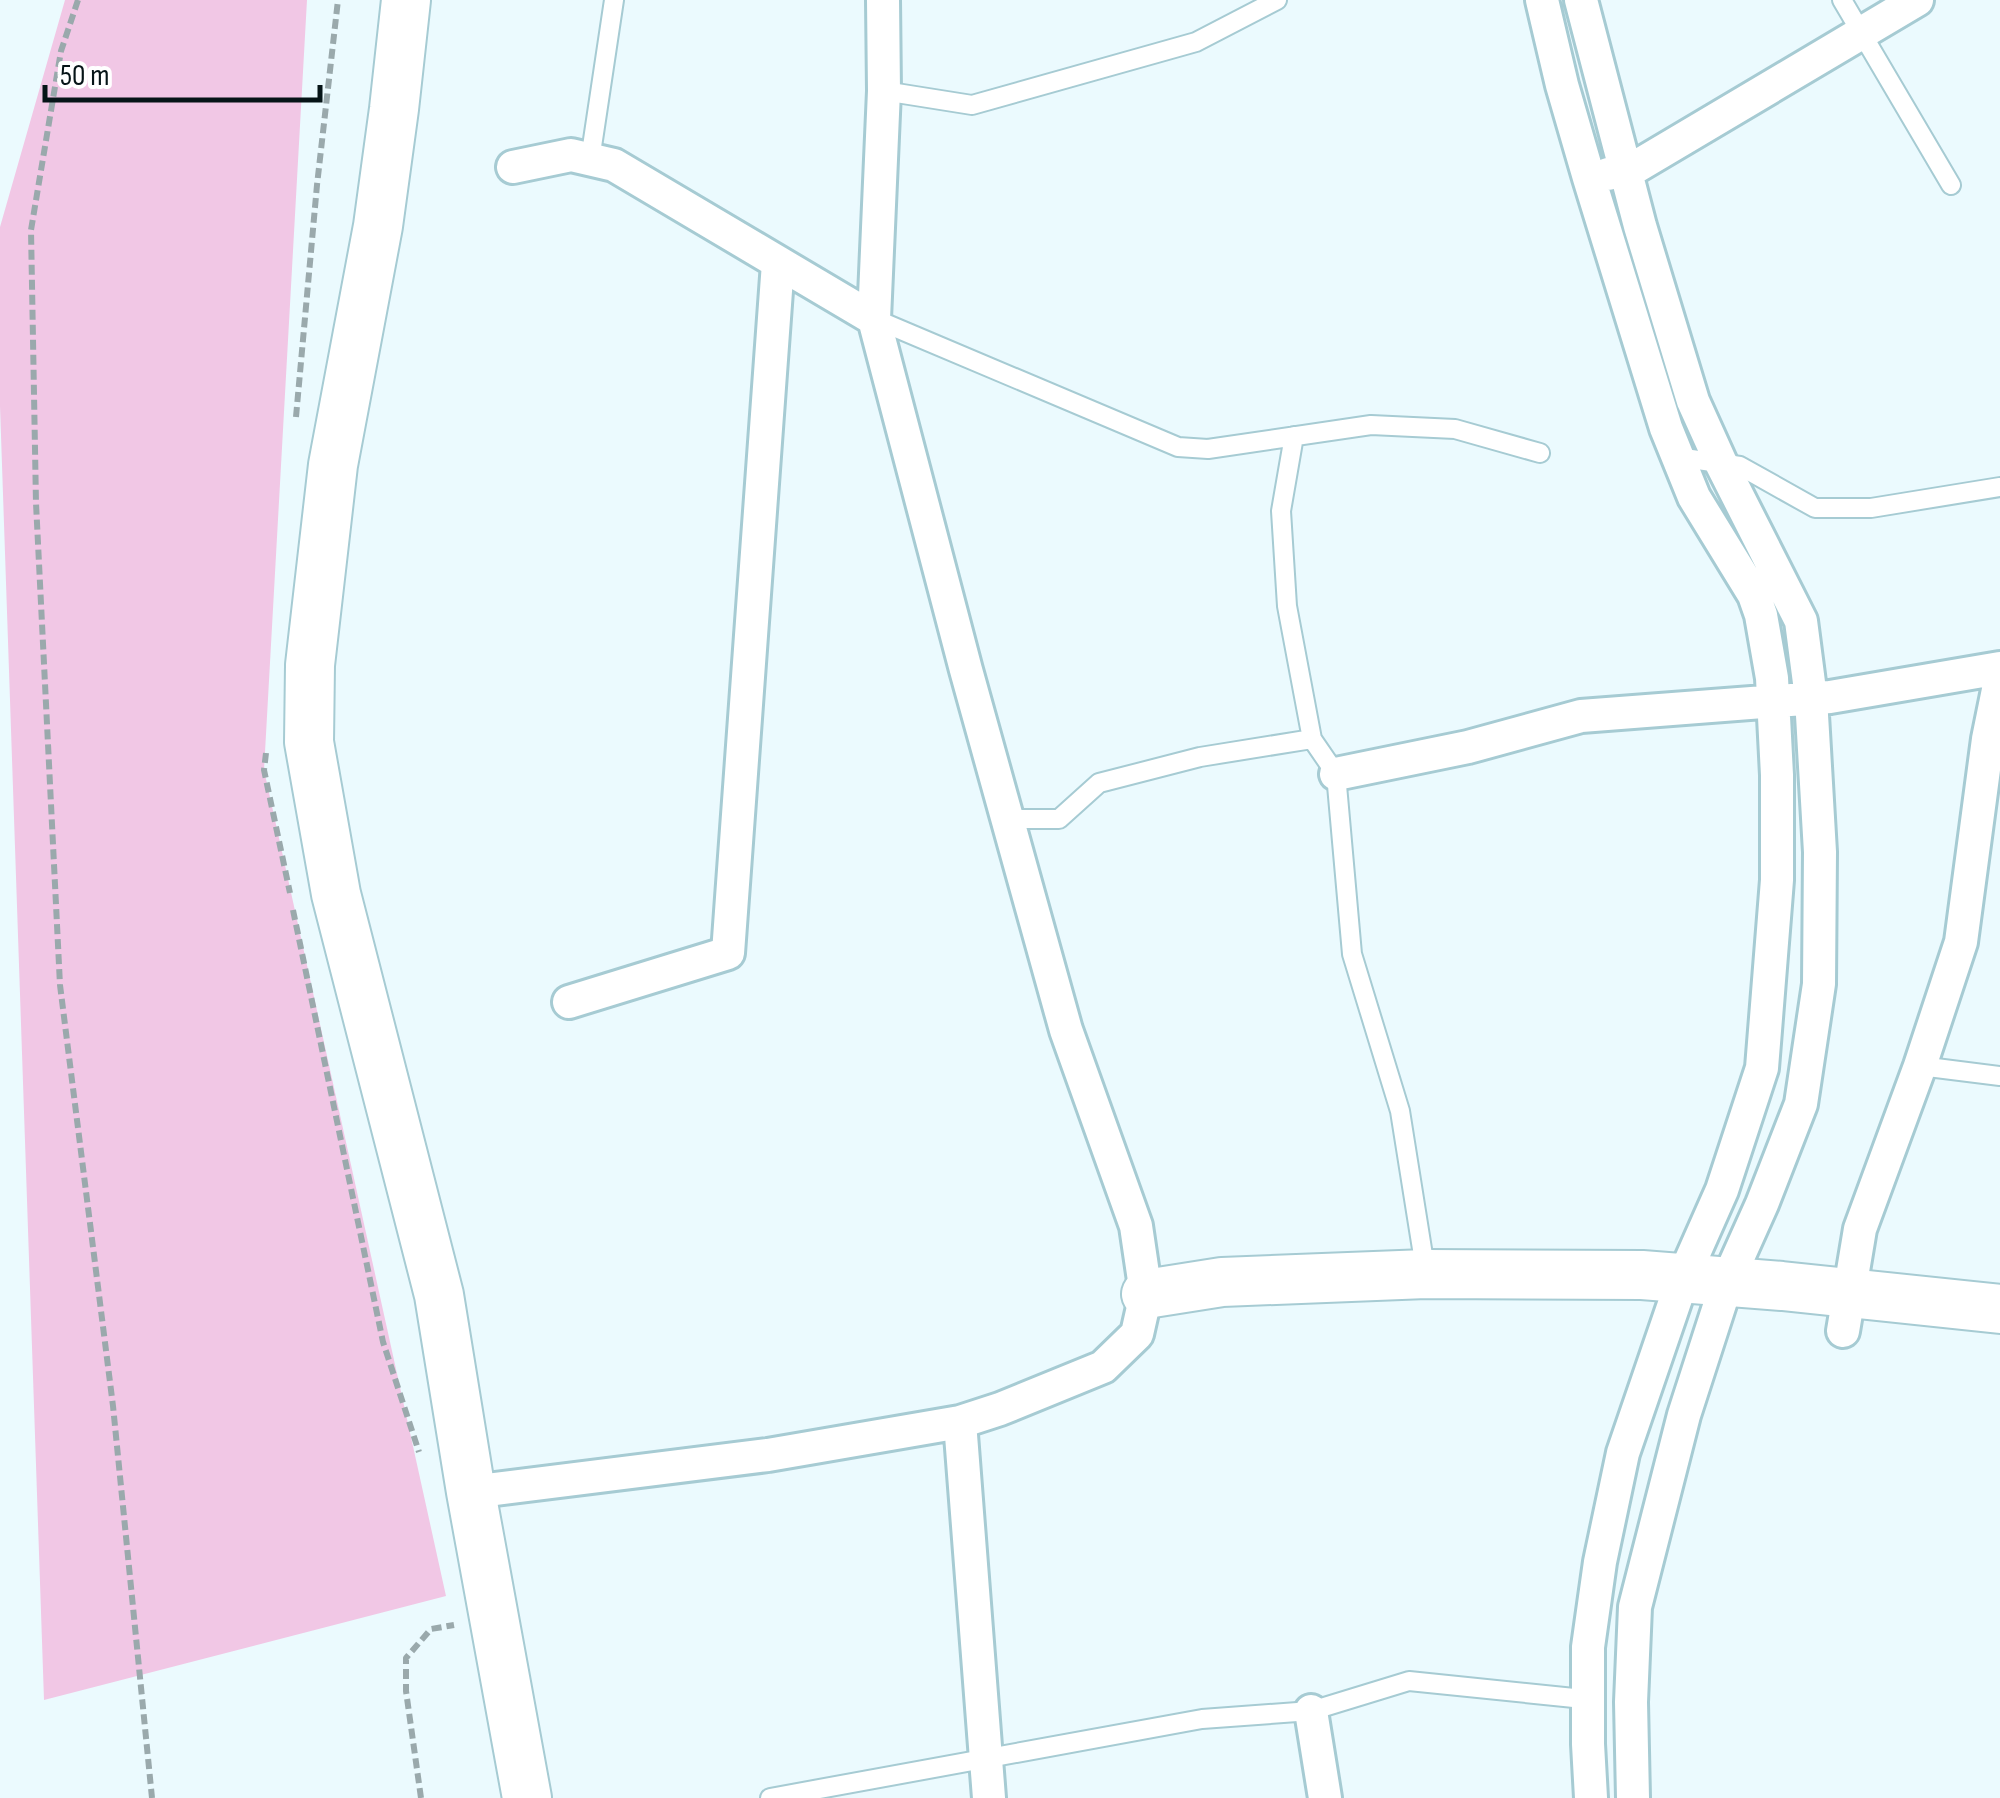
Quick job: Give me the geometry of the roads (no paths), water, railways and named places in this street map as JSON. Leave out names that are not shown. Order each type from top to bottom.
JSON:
[{"type":"street","points":[[406,0],[378,226],[332,465],[310,665],[309,742],[336,894],[439,1294],[527,1798]]},
{"type":"street","points":[[471,1492],[768,1455],[960,1422],[1103,1367],[1137,1334],[1146,1294],[1136,1226],[1066,1030],[874,319],[884,0]]},
{"type":"street","points":[[1542,0],[1562,85],[1666,428],[1694,498],[1754,595],[1761,615],[1772,678],[1778,775],[1776,880],[1762,1068],[1722,1190],[1684,1415],[1635,1608],[1631,1702],[1633,1798]]},
{"type":"street","points":[[1581,0],[1625,170],[1694,401],[1801,622],[1811,698],[1820,852],[1818,984],[1801,1104],[1762,1204],[1705,1280],[1623,1453],[1600,1562],[1588,1647],[1590,1798]]},
{"type":"street","points":[[1589,178],[1634,168],[1917,0]]},
{"type":"street","points":[[514,166],[571,155],[614,165],[874,319]]},
{"type":"street","points":[[568,1002],[728,954],[778,263]]},
{"type":"street","points":[[1336,774],[1468,747],[1580,716],[1811,698],[2000,668]]},
{"type":"street","points":[[1846,1312],[1860,1230],[1961,942],[1988,738],[2000,680]]},
{"type":"street","points":[[1146,1294],[1222,1282],[1426,1274],[1642,1275],[1705,1280],[1846,1312],[2000,1309]]},
{"type":"street","points":[[960,1422],[989,1798]]},
{"type":"street","points":[[1310,1711],[1326,1798]]},
{"type":"lane","points":[[590,160],[614,0]]},
{"type":"lane","points":[[884,91],[972,105],[1196,42],[1277,0]]},
{"type":"lane","points":[[1842,0],[1950,186]]},
{"type":"lane","points":[[874,319],[1178,447],[1208,448],[1372,425],[1455,429],[1540,453]]},
{"type":"lane","points":[[1294,436],[1281,511],[1287,606],[1312,738],[1336,774],[1352,954],[1400,1111],[1426,1274]]},
{"type":"lane","points":[[1678,457],[1740,466],[1815,508],[1871,508],[2000,487]]},
{"type":"lane","points":[[1007,819],[1059,818],[1099,782],[1200,758],[1312,738]]},
{"type":"lane","points":[[1920,1066],[2000,1076]]},
{"type":"lane","points":[[770,1798],[1202,1719],[1310,1711],[1409,1681],[1588,1702]]}]
